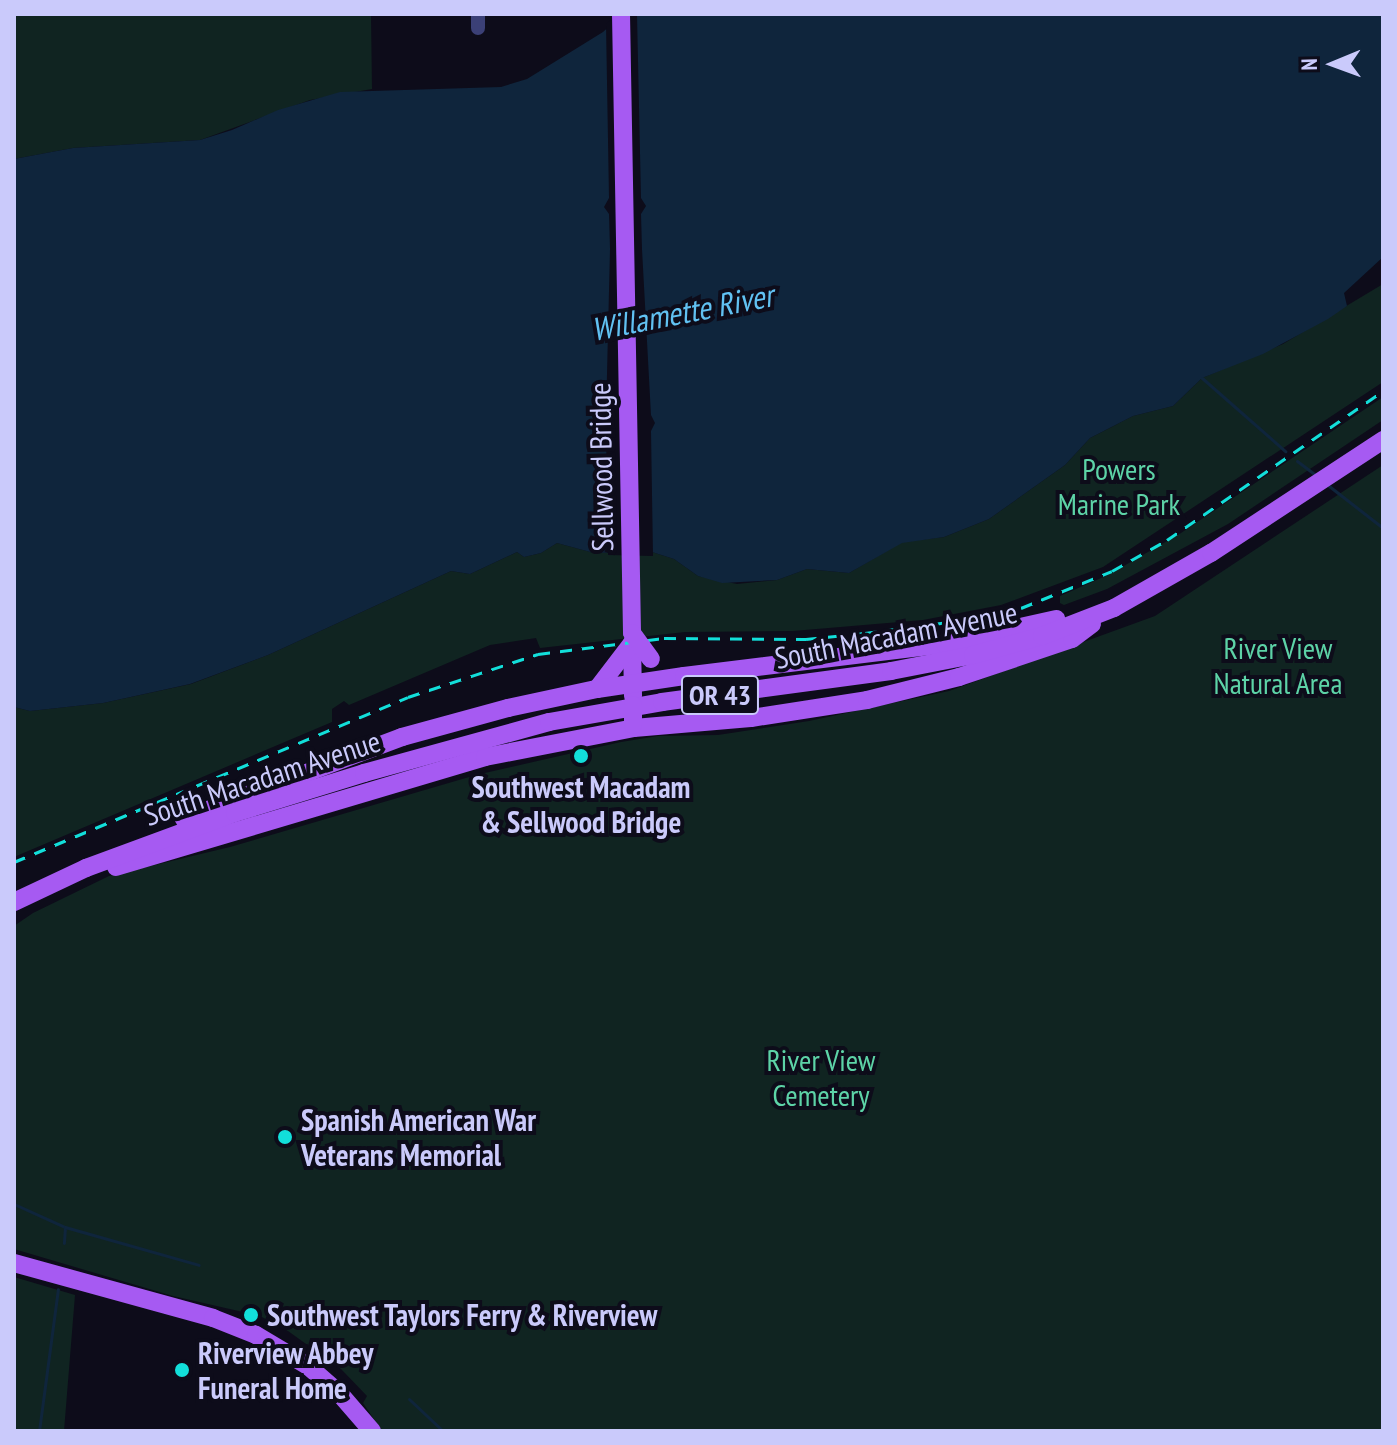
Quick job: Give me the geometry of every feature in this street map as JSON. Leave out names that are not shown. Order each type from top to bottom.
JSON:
[{"type":"main road","name":"Sellwood Bridge","points":[[621,14],[633,727]]},
{"type":"main road","name":"South Macadam Avenue","points":[[14,902],[147,844],[364,773],[549,722],[959,658],[1042,636],[1114,608],[1247,531],[1383,440]]},
{"type":"main road","points":[[147,844],[157,830],[285,779],[402,737],[508,708],[597,689],[684,676],[983,638],[1114,608]]},
{"type":"main road","points":[[86,868],[108,869],[210,841],[485,757],[633,727],[867,700],[944,681],[1072,639],[1114,608]]},
{"type":"main road","points":[[597,689],[632,638],[660,668],[684,676]]},
{"type":"main road","points":[[14,1263],[213,1318],[256,1335],[315,1372],[340,1394],[372,1431]]},
{"type":"green space","points":[[14,14],[371,14],[372,89],[310,100],[200,140],[73,148],[14,159]]},
{"type":"green space","name":"Powers Marine Park","points":[[1383,284],[1383,382],[1103,567],[1001,605],[923,620],[793,631],[685,632],[540,648],[536,638],[490,645],[349,705],[344,701],[332,709],[332,722],[14,857],[14,707],[30,711],[103,703],[191,684],[268,655],[451,571],[470,574],[517,552],[524,557],[541,553],[557,543],[594,553],[649,551],[674,559],[698,576],[737,584],[777,580],[807,569],[849,573],[902,542],[944,537],[989,519],[1065,465],[1090,438],[1133,416],[1173,406],[1202,378],[1283,344]]},
{"type":"green space","points":[[1383,397],[1383,420],[1228,524],[1107,589],[1064,605],[1060,603],[1060,596],[1108,575],[1181,533]]},
{"type":"green space","name":"River View Cemetery","points":[[1383,465],[1383,1431],[382,1431],[363,1403],[367,1396],[341,1369],[288,1331],[260,1316],[173,1296],[14,1249],[14,926],[33,913],[109,876],[230,847],[476,775],[621,742],[658,736],[718,735],[809,721],[949,691],[1155,616]]},
{"type":"green space","points":[[14,1277],[75,1295],[64,1431],[14,1431]]},
{"type":"water","name":"Willamette River","points":[[623,14],[1383,14],[1383,257],[1344,293],[1347,306],[1328,319],[1263,354],[1202,378],[1173,406],[1133,416],[1090,438],[1065,465],[989,519],[944,537],[902,543],[849,573],[807,569],[777,580],[722,583],[698,576],[674,559],[649,551],[594,553],[557,543],[541,553],[524,557],[517,552],[470,574],[451,571],[268,655],[190,684],[103,703],[30,711],[14,707],[14,159],[73,148],[200,140],[278,110],[340,92],[501,87],[527,79],[603,32]]},
{"type":"pier","points":[[617,14],[637,14],[641,198],[646,206],[641,214],[642,249],[651,415],[655,423],[651,431],[653,556],[608,555],[606,432],[601,424],[606,416],[610,249],[609,214],[604,207],[609,198],[606,24]]},
{"type":"waterway","points":[[1202,378],[1285,451]]},
{"type":"waterway","points":[[1297,461],[1317,476]]},
{"type":"waterway","points":[[1329,486],[1383,528]]},
{"type":"waterway","points":[[14,1204],[65,1227],[64,1243]]},
{"type":"waterway","points":[[65,1227],[199,1265]]},
{"type":"waterway","points":[[39,1431],[58,1289]]},
{"type":"waterway","points":[[409,1399],[443,1431]]},
{"type":"railway","points":[[14,862],[408,697],[538,654],[664,638],[806,639],[979,618],[1021,608],[1112,571],[1167,540],[1383,391]]},
{"type":"place","name":"Southwest Macadam & Sellwood Bridge","points":[[581,756]]},
{"type":"place","name":"Spanish American War Veterans Memorial","points":[[285,1137]]},
{"type":"place","name":"Southwest Taylors Ferry & Riverview","points":[[251,1315]]},
{"type":"place","name":"Riverview Abbey Funeral Home","points":[[182,1370]]},
{"type":"park label","name":"River View Natural Area","points":[[1278,665]]}]
